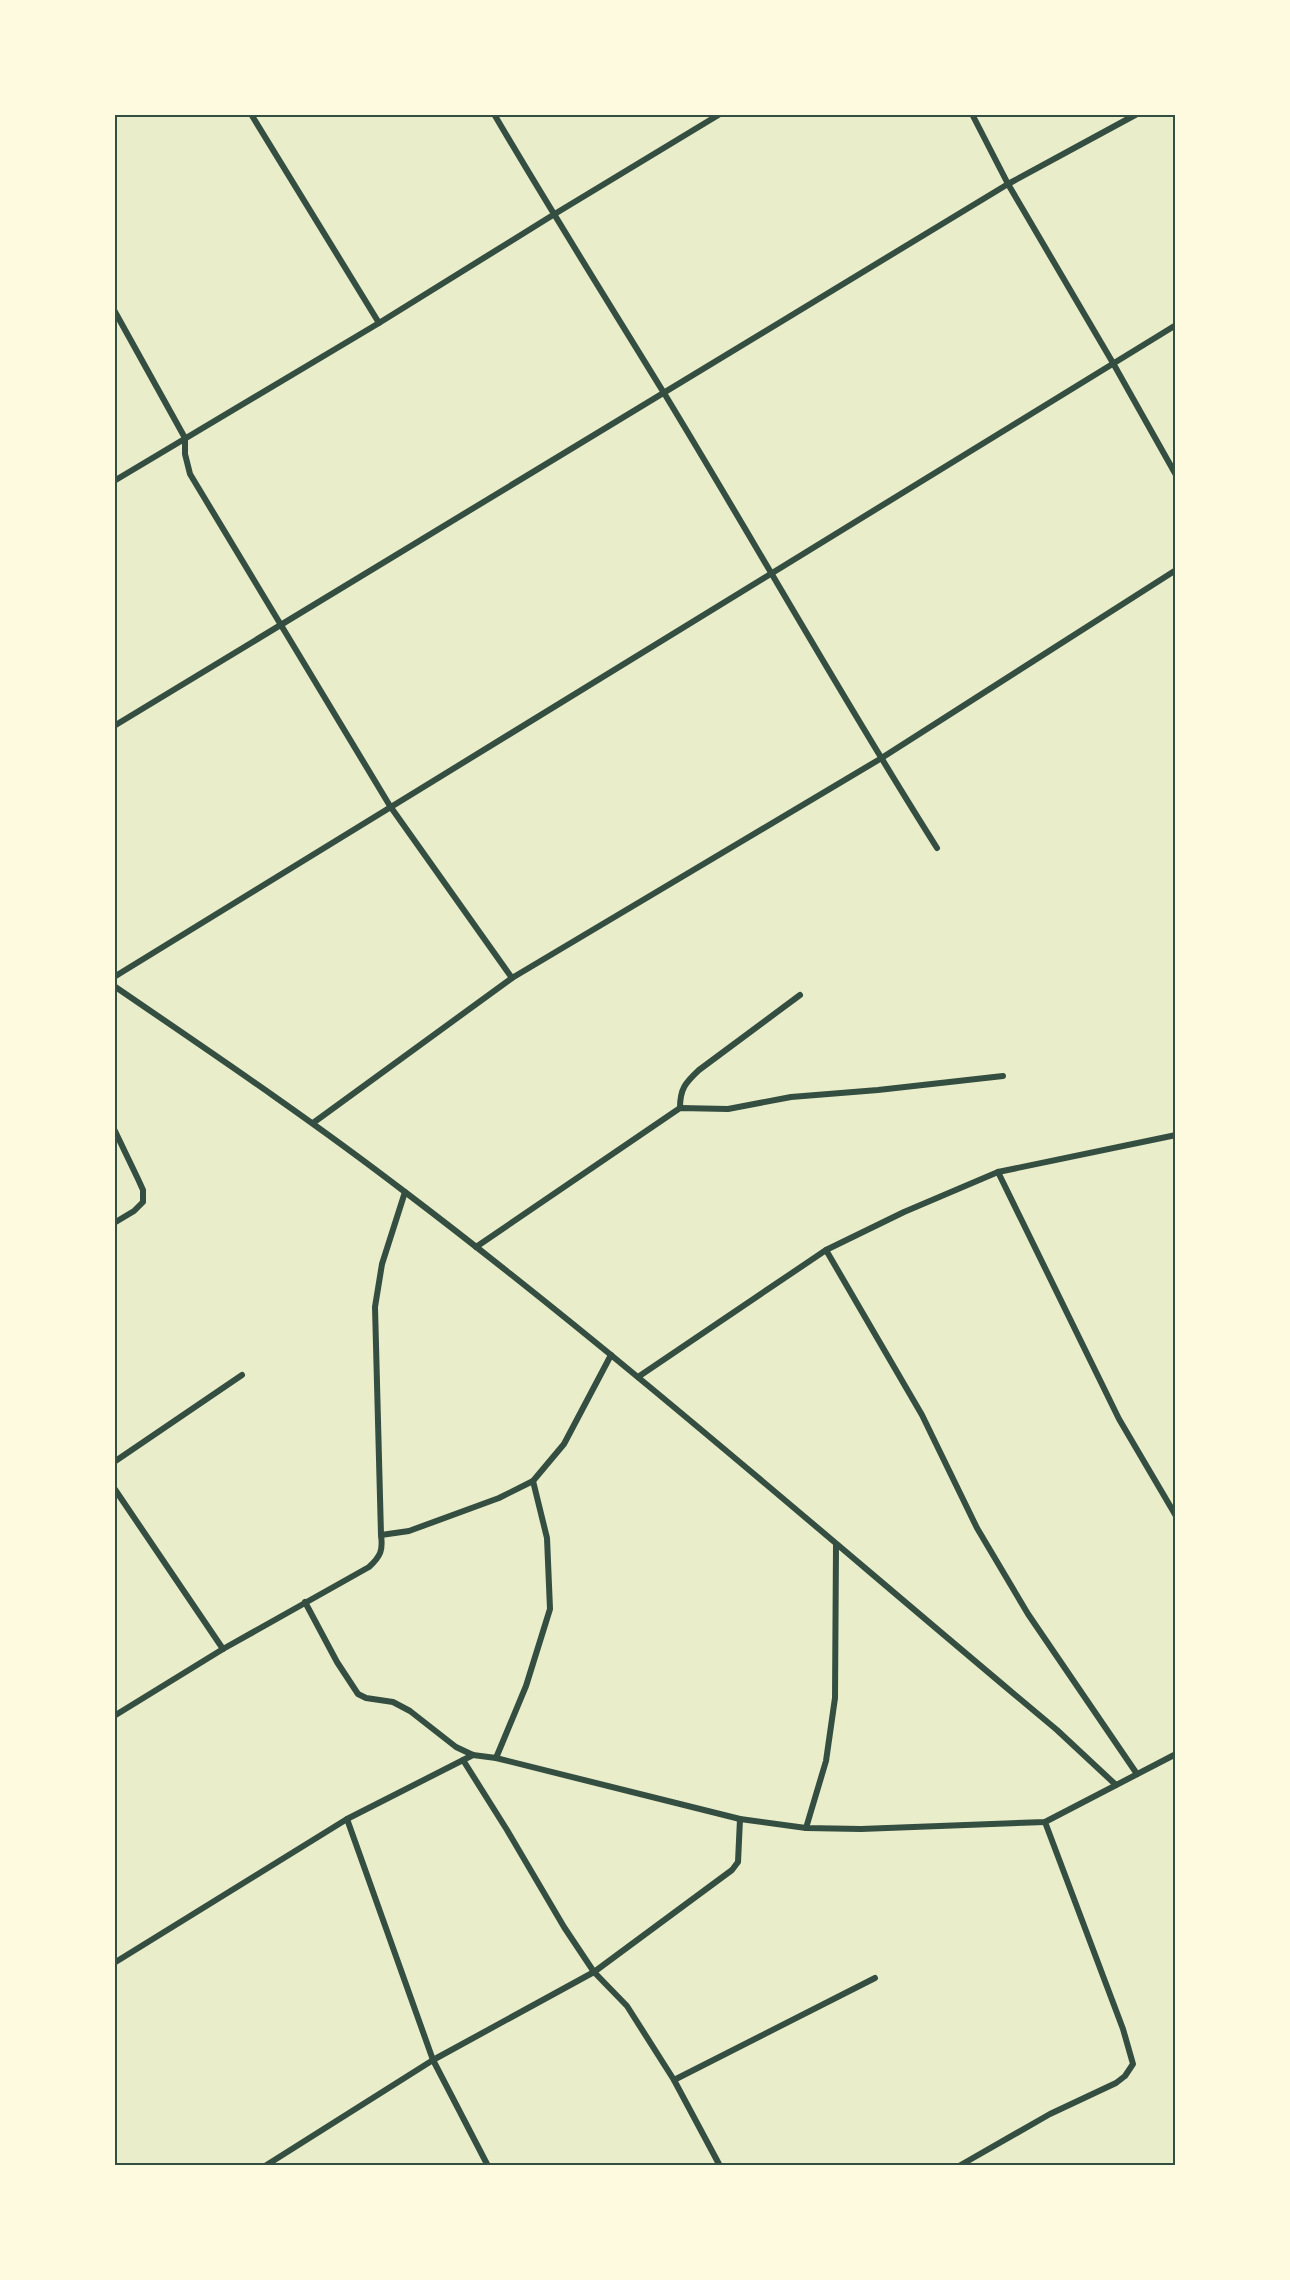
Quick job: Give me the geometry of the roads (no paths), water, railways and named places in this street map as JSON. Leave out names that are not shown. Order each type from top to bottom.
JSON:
[{"type":"street","points":[[251,114],[379,323]]},
{"type":"street","points":[[494,114],[553,215],[664,393],[880,759],[937,848]]},
{"type":"street","points":[[114,481],[379,323],[720,114]]},
{"type":"street","points":[[972,114],[1008,184],[1176,475]]},
{"type":"street","points":[[114,726],[1008,184],[1137,114]]},
{"type":"street","points":[[114,310],[185,438],[185,454],[190,474],[280,626],[390,806],[512,978]]},
{"type":"street","points":[[114,977],[1176,325]]},
{"type":"street","points":[[313,1123],[512,978],[880,759],[1176,570]]},
{"type":"street","points":[[114,986],[313,1123],[476,1247],[638,1377],[1057,1730],[1116,1785]]},
{"type":"street","points":[[680,1108],[680,1094],[687,1082],[699,1070],[800,995]]},
{"type":"street","points":[[476,1247],[680,1108],[728,1109],[791,1097],[1003,1076]]},
{"type":"street","points":[[114,1129],[143,1190],[143,1202],[134,1211],[114,1223]]},
{"type":"street","points":[[638,1377],[826,1250],[904,1212],[998,1172],[1176,1135]]},
{"type":"street","points":[[998,1172],[1119,1419],[1176,1516]]},
{"type":"street","points":[[114,1716],[223,1649],[369,1567],[380,1557],[383,1548],[375,1307],[382,1264],[405,1192]]},
{"type":"street","points":[[826,1250],[922,1415],[988,1547],[1034,1623],[1137,1774]]},
{"type":"street","points":[[381,1534],[409,1531],[499,1498],[533,1481],[564,1444],[611,1355]]},
{"type":"street","points":[[114,1462],[242,1375]]},
{"type":"street","points":[[496,1758],[526,1686],[550,1609],[547,1538],[533,1481]]},
{"type":"street","points":[[114,1488],[223,1649]]},
{"type":"street","points":[[806,1827],[826,1761],[836,1698],[836,1545]]},
{"type":"street","points":[[305,1602],[337,1662],[358,1694],[366,1698],[393,1702],[410,1711],[456,1746],[473,1755],[496,1758],[740,1819],[806,1827],[910,1829],[1045,1822],[1176,1754]]},
{"type":"street","points":[[114,1963],[347,1819],[473,1755]]},
{"type":"street","points":[[464,1760],[564,1927],[594,1972],[627,2006],[674,2080],[720,2166]]},
{"type":"street","points":[[347,1819],[433,2060],[488,2166]]},
{"type":"street","points":[[265,2166],[433,2060],[594,1972],[732,1870],[738,1862],[740,1819]]},
{"type":"street","points":[[959,2166],[1050,2114],[1116,2083],[1125,2076],[1133,2064],[1123,2030],[1045,1822]]},
{"type":"street","points":[[674,2080],[875,1978]]}]
